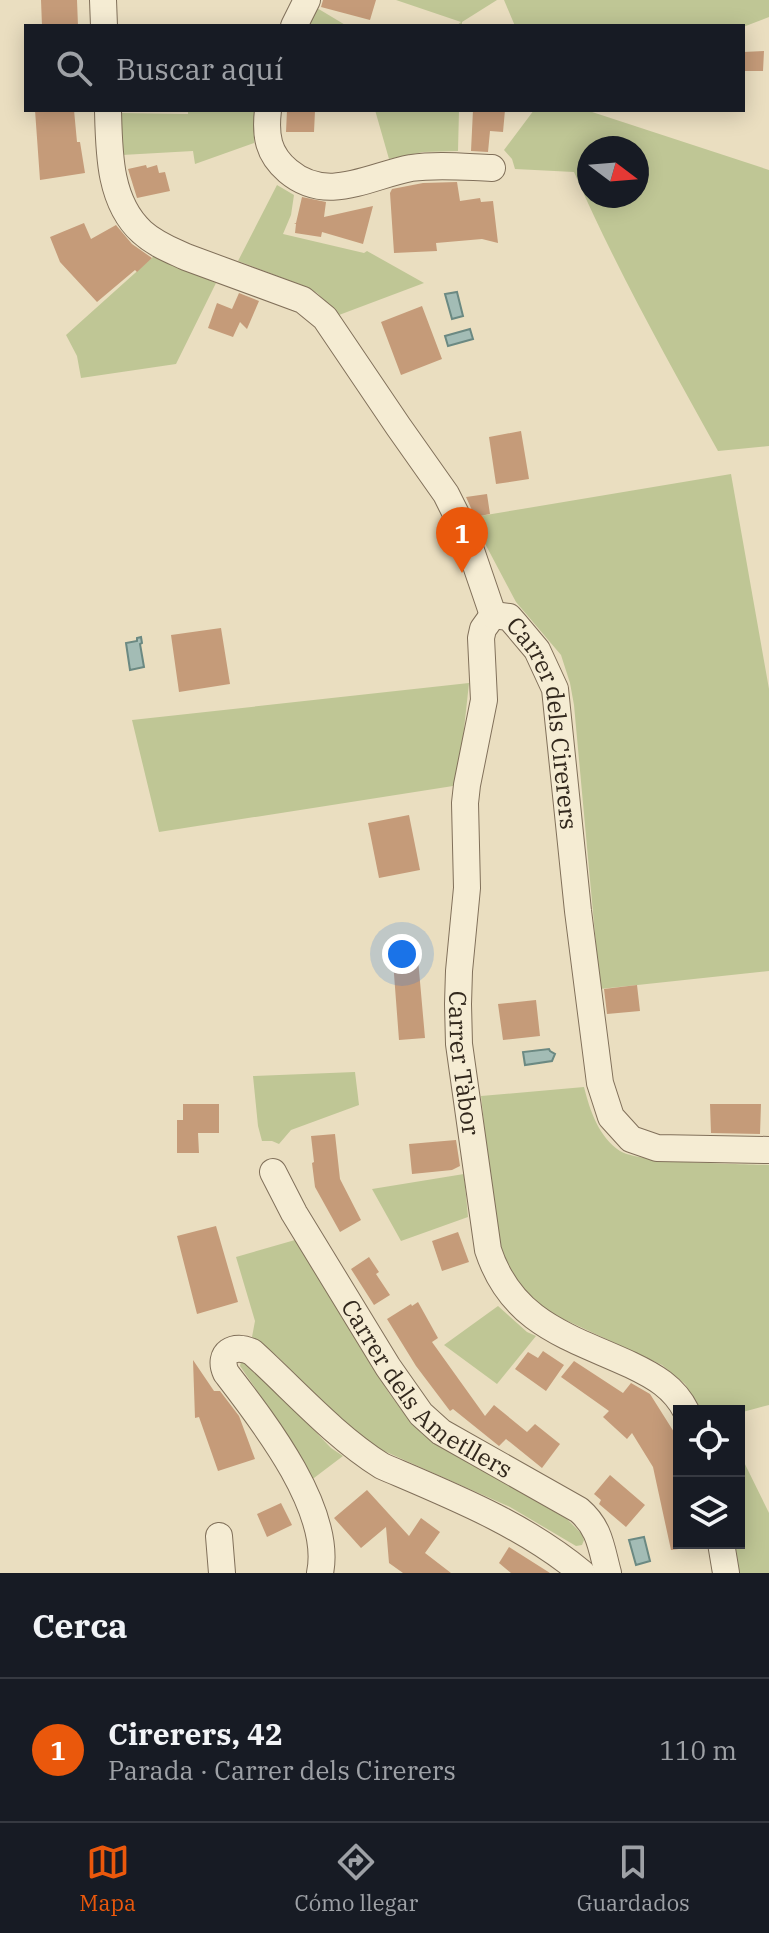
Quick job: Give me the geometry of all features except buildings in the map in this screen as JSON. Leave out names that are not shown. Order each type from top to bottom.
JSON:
[{"type":"street","points":[[103,0],[104,24]]},
{"type":"street","points":[[295,24],[307,0]]},
{"type":"street","name":"Carrer dels Cirerers","points":[[108,112],[109,157],[114,180],[133,222],[152,240],[194,260],[303,300],[325,318],[446,494],[464,530],[493,615],[509,617],[537,650],[555,689],[600,1083],[611,1117],[631,1139],[657,1148],[769,1150]]},
{"type":"street","points":[[268,112],[267,129],[272,156],[310,185],[335,187],[401,170],[437,165],[492,168]]},
{"type":"street","name":"Carrer Tàbor","points":[[493,615],[481,638],[484,700],[466,794],[467,888],[458,1004],[459,1044],[488,1250],[500,1281],[531,1315],[577,1343],[660,1380],[672,1390],[682,1405]]},
{"type":"street","name":"Carrer dels Ametllers","points":[[273,1172],[294,1213],[388,1367],[421,1414],[441,1432],[579,1510],[597,1531],[608,1573]]},
{"type":"street","points":[[322,1572],[319,1534],[301,1486],[269,1430],[226,1373],[224,1357],[234,1348],[241,1347],[252,1352],[366,1456],[382,1466],[497,1516],[562,1556],[582,1573]]},
{"type":"street","points":[[219,1536],[222,1573]]},
{"type":"street","points":[[722,1549],[726,1573]]},
{"type":"green space","points":[[396,0],[497,0],[458,24],[461,22]]},
{"type":"green space","points":[[504,0],[769,0],[769,17],[745,26],[514,24]]},
{"type":"green space","points":[[317,8],[344,24],[309,24]]},
{"type":"green space","points":[[256,112],[254,143],[195,164],[193,151],[122,155],[120,113]]},
{"type":"green space","points":[[376,112],[459,112],[458,151],[423,152],[389,159]]},
{"type":"green space","points":[[532,112],[592,112],[769,170],[769,446],[718,451],[661,348],[590,208],[649,208],[649,136],[577,136],[577,179],[574,172],[515,169],[512,159],[504,150]]},
{"type":"green space","points":[[277,185],[294,195],[291,215],[283,234],[364,253],[367,251],[424,283],[339,315],[317,293],[304,286],[238,261]]},
{"type":"green space","points":[[154,256],[216,283],[176,364],[81,378],[77,356],[66,335]]},
{"type":"green space","points":[[731,474],[769,689],[769,971],[600,989],[570,683],[561,655],[516,602],[474,517]]},
{"type":"green space","points":[[469,683],[461,757],[453,786],[159,832],[132,720]]},
{"type":"green space","points":[[355,1072],[359,1105],[291,1130],[279,1144],[262,1141],[253,1076]]},
{"type":"green space","points":[[584,1087],[601,1131],[620,1151],[668,1160],[769,1165],[769,1405],[745,1411],[745,1405],[698,1405],[685,1384],[662,1365],[546,1311],[533,1301],[507,1269],[496,1234],[481,1096]]},
{"type":"green space","points":[[464,1174],[468,1217],[401,1241],[372,1189]]},
{"type":"green space","points":[[295,1240],[389,1393],[412,1424],[447,1450],[567,1519],[582,1534],[582,1545],[576,1546],[510,1507],[375,1447],[350,1429],[277,1356],[252,1337],[255,1321],[236,1257]]},
{"type":"green space","points":[[498,1306],[527,1332],[536,1336],[497,1384],[444,1345]]},
{"type":"green space","points":[[241,1362],[271,1385],[331,1448],[343,1456],[310,1481],[290,1439],[240,1366]]},
{"type":"green space","points":[[745,1464],[769,1513],[769,1573],[739,1573],[736,1549],[745,1549]]},
{"type":"water","points":[[457,292],[463,316],[452,319],[445,294]]},
{"type":"water","points":[[470,329],[473,339],[448,346],[445,336]]},
{"type":"water","points":[[141,637],[144,667],[130,670],[126,643]]},
{"type":"water","points":[[549,1049],[555,1054],[552,1061],[525,1065],[523,1052]]},
{"type":"water","points":[[644,1537],[650,1561],[636,1565],[629,1540]]},
{"type":"place","name":"Cirerers, 42","points":[[462,573]]}]
